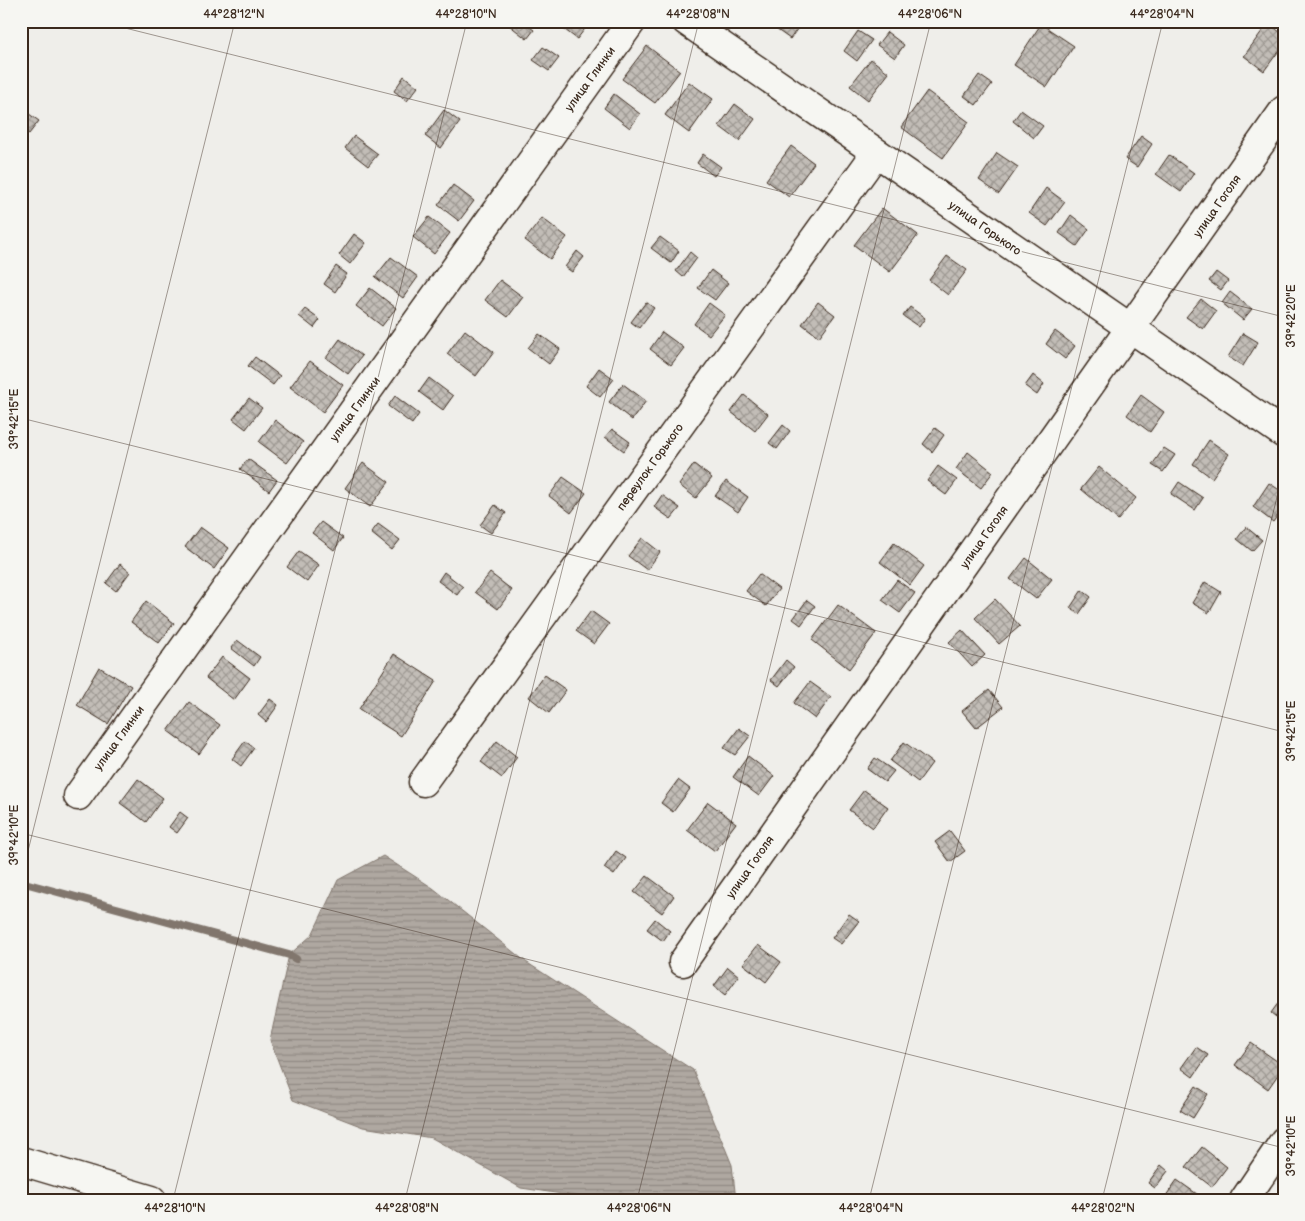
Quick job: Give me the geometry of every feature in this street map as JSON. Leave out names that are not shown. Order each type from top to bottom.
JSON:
[{"type":"street","name":"улица Глинки","points":[[78,796],[632,21]]},
{"type":"street","name":"улица Горького","points":[[686,21],[1284,434]]},
{"type":"street","name":"улица Гоголя","points":[[683,962],[1284,110]]},
{"type":"street","name":"переулок Горького","points":[[423,782],[876,153]]},
{"type":"street","points":[[1244,1200],[1284,1141]]},
{"type":"street","points":[[21,1161],[152,1200]]},
{"type":"shaded area","points":[[383,856],[433,888],[526,962],[693,1070],[732,1165],[736,1200],[588,1200],[583,1197],[521,1188],[432,1138],[363,1127],[293,1100],[270,1040],[289,955],[312,935],[338,880]]},
{"type":"building","points":[[512,21],[522,21],[534,30],[527,39],[509,25]]},
{"type":"building","points":[[559,21],[591,21],[577,39],[557,24]]},
{"type":"building","points":[[777,21],[803,21],[790,39],[773,27]]},
{"type":"building","points":[[1268,23],[1284,35],[1284,44],[1264,71],[1244,56]]},
{"type":"building","points":[[1041,24],[1074,46],[1047,87],[1014,65]]},
{"type":"building","points":[[858,31],[872,40],[857,61],[844,51]]},
{"type":"building","points":[[887,32],[904,45],[895,58],[877,45]]},
{"type":"building","points":[[647,46],[680,71],[655,103],[622,79]]},
{"type":"building","points":[[543,47],[559,58],[549,71],[533,60]]},
{"type":"building","points":[[871,59],[889,73],[868,100],[850,86]]},
{"type":"building","points":[[979,75],[992,84],[976,105],[964,96]]},
{"type":"building","points":[[404,76],[418,87],[407,101],[394,91]]},
{"type":"building","points":[[689,82],[713,99],[689,133],[665,115]]},
{"type":"building","points":[[927,91],[969,122],[943,158],[901,127]]},
{"type":"building","points":[[614,94],[640,114],[630,128],[604,108]]},
{"type":"building","points":[[735,104],[755,119],[739,141],[719,126]]},
{"type":"building","points":[[22,109],[39,121],[29,134],[21,128]]},
{"type":"building","points":[[444,110],[460,122],[441,148],[425,136]]},
{"type":"building","points":[[1021,110],[1043,126],[1034,138],[1013,121]]},
{"type":"building","points":[[354,136],[378,154],[368,166],[345,148]]},
{"type":"building","points":[[1141,136],[1152,144],[1137,167],[1125,159]]},
{"type":"building","points":[[791,146],[814,163],[789,197],[766,180]]},
{"type":"building","points":[[997,153],[1018,167],[999,194],[979,180]]},
{"type":"building","points":[[703,154],[721,167],[714,176],[697,163]]},
{"type":"building","points":[[1169,155],[1194,173],[1181,192],[1156,174]]},
{"type":"building","points":[[453,185],[474,201],[459,221],[438,205]]},
{"type":"building","points":[[1046,188],[1065,202],[1047,226],[1029,213]]},
{"type":"building","points":[[882,208],[918,235],[890,272],[854,245]]},
{"type":"building","points":[[1071,215],[1089,229],[1077,246],[1059,233]]},
{"type":"building","points":[[429,217],[450,233],[434,254],[413,237]]},
{"type":"building","points":[[542,218],[567,237],[550,259],[525,240]]},
{"type":"building","points":[[354,234],[366,243],[350,264],[339,255]]},
{"type":"building","points":[[660,237],[679,251],[671,263],[651,248]]},
{"type":"building","points":[[577,251],[584,257],[572,272],[565,267]]},
{"type":"building","points":[[690,252],[697,258],[683,277],[676,271]]},
{"type":"building","points":[[947,256],[967,270],[948,295],[929,280]]},
{"type":"building","points":[[391,257],[418,277],[403,298],[375,277]]},
{"type":"building","points":[[336,266],[347,274],[335,292],[324,284]]},
{"type":"building","points":[[711,270],[728,283],[715,300],[698,288]]},
{"type":"building","points":[[1216,272],[1228,281],[1221,290],[1209,281]]},
{"type":"building","points":[[500,280],[523,297],[508,317],[485,300]]},
{"type":"building","points":[[370,288],[396,308],[382,326],[356,306]]},
{"type":"building","points":[[1230,292],[1252,309],[1243,320],[1222,303]]},
{"type":"building","points":[[1201,299],[1216,311],[1203,329],[1186,317]]},
{"type":"building","points":[[646,302],[654,308],[639,328],[631,322]]},
{"type":"building","points":[[818,302],[835,315],[819,337],[802,324]]},
{"type":"building","points":[[709,303],[725,315],[709,335],[694,324]]},
{"type":"building","points":[[910,307],[925,318],[919,327],[903,316]]},
{"type":"building","points":[[305,309],[320,320],[314,328],[299,316]]},
{"type":"building","points":[[465,330],[494,352],[476,376],[447,354]]},
{"type":"building","points":[[1055,331],[1075,346],[1065,359],[1046,344]]},
{"type":"building","points":[[662,332],[684,348],[671,365],[650,349]]},
{"type":"building","points":[[1243,333],[1258,342],[1243,366],[1228,357]]},
{"type":"building","points":[[539,334],[560,349],[549,364],[528,348]]},
{"type":"building","points":[[340,339],[362,356],[348,374],[326,358]]},
{"type":"building","points":[[255,357],[280,376],[273,385],[248,366]]},
{"type":"building","points":[[310,361],[343,385],[323,412],[290,387]]},
{"type":"building","points":[[599,368],[614,379],[600,397],[586,386]]},
{"type":"building","points":[[1033,375],[1044,384],[1037,395],[1025,386]]},
{"type":"building","points":[[429,378],[453,396],[443,410],[419,392]]},
{"type":"building","points":[[623,384],[646,401],[632,420],[609,402]]},
{"type":"building","points":[[744,395],[768,414],[755,431],[731,412]]},
{"type":"building","points":[[1141,395],[1164,412],[1150,432],[1127,415]]},
{"type":"building","points":[[395,396],[419,414],[412,424],[388,406]]},
{"type":"building","points":[[249,398],[262,408],[246,429],[233,419]]},
{"type":"building","points":[[275,420],[303,442],[287,463],[259,442]]},
{"type":"building","points":[[783,425],[790,431],[777,449],[769,443]]},
{"type":"building","points":[[935,428],[944,435],[932,452],[923,444]]},
{"type":"building","points":[[612,429],[630,442],[624,451],[605,437]]},
{"type":"building","points":[[1209,440],[1229,454],[1212,478],[1193,464]]},
{"type":"building","points":[[1164,448],[1175,455],[1163,472],[1152,465]]},
{"type":"building","points":[[968,452],[993,472],[981,488],[956,469]]},
{"type":"building","points":[[248,459],[277,480],[269,491],[240,469]]},
{"type":"building","points":[[363,463],[389,482],[370,507],[345,488]]},
{"type":"building","points":[[694,464],[712,478],[696,498],[679,485]]},
{"type":"building","points":[[938,466],[957,480],[946,495],[927,481]]},
{"type":"building","points":[[1099,467],[1136,498],[1118,520],[1081,489]]},
{"type":"building","points":[[563,477],[586,493],[571,513],[549,496]]},
{"type":"building","points":[[726,481],[748,497],[738,512],[715,496]]},
{"type":"building","points":[[1179,482],[1203,498],[1195,510],[1171,494]]},
{"type":"building","points":[[1269,483],[1284,493],[1284,507],[1273,522],[1253,507]]},
{"type":"building","points":[[662,495],[680,508],[671,519],[654,507]]},
{"type":"building","points":[[495,505],[506,513],[491,533],[480,525]]},
{"type":"building","points":[[321,522],[343,538],[334,550],[312,533]]},
{"type":"building","points":[[378,524],[400,540],[392,550],[371,533]]},
{"type":"building","points":[[200,527],[229,548],[214,569],[185,547]]},
{"type":"building","points":[[1246,527],[1262,540],[1252,551],[1237,539]]},
{"type":"building","points":[[642,538],[660,552],[647,570],[628,556]]},
{"type":"building","points":[[894,543],[924,566],[910,585],[880,562]]},
{"type":"building","points":[[299,551],[319,565],[307,582],[287,567]]},
{"type":"building","points":[[1026,558],[1052,579],[1036,599],[1010,579]]},
{"type":"building","points":[[120,564],[130,572],[116,591],[106,583]]},
{"type":"building","points":[[444,572],[463,587],[457,595],[438,581]]},
{"type":"building","points":[[490,573],[512,590],[498,609],[475,592]]},
{"type":"building","points":[[759,574],[779,589],[766,606],[746,591]]},
{"type":"building","points":[[897,580],[915,593],[900,613],[882,600]]},
{"type":"building","points":[[1205,582],[1221,592],[1209,613],[1192,603]]},
{"type":"building","points":[[1082,590],[1091,597],[1079,614],[1070,608]]},
{"type":"building","points":[[995,599],[1020,626],[999,644],[975,618]]},
{"type":"building","points":[[807,600],[815,606],[801,625],[793,619]]},
{"type":"building","points":[[146,601],[174,623],[159,643],[131,622]]},
{"type":"building","points":[[838,605],[876,633],[849,669],[812,640]]},
{"type":"building","points":[[591,611],[609,624],[594,644],[576,631]]},
{"type":"building","points":[[962,630],[985,655],[972,667],[949,642]]},
{"type":"building","points":[[237,640],[260,657],[254,666],[231,648]]},
{"type":"building","points":[[394,654],[436,681],[401,736],[359,709]]},
{"type":"building","points":[[222,657],[250,678],[234,700],[206,678]]},
{"type":"building","points":[[786,660],[794,667],[779,686],[771,680]]},
{"type":"building","points":[[99,667],[131,686],[108,724],[77,705]]},
{"type":"building","points":[[545,675],[566,690],[549,713],[529,697]]},
{"type":"building","points":[[810,682],[831,697],[815,719],[794,703]]},
{"type":"building","points":[[989,690],[1003,707],[976,728],[962,711]]},
{"type":"building","points":[[270,699],[278,705],[266,722],[258,715]]},
{"type":"building","points":[[189,702],[220,725],[199,754],[168,731]]},
{"type":"building","points":[[739,728],[750,736],[735,755],[724,748]]},
{"type":"building","points":[[245,741],[254,748],[241,766],[232,759]]},
{"type":"building","points":[[497,741],[517,757],[502,778],[481,762]]},
{"type":"building","points":[[904,742],[932,763],[918,782],[890,761]]},
{"type":"building","points":[[748,756],[774,776],[759,796],[733,777]]},
{"type":"building","points":[[875,758],[894,771],[885,782],[867,769]]},
{"type":"building","points":[[138,779],[163,798],[146,822],[120,803]]},
{"type":"building","points":[[678,780],[690,789],[673,812],[661,803]]},
{"type":"building","points":[[864,790],[888,807],[873,828],[849,810]]},
{"type":"building","points":[[708,802],[736,823],[715,851],[687,830]]},
{"type":"building","points":[[180,812],[188,818],[177,833],[169,827]]},
{"type":"building","points":[[950,831],[965,851],[950,862],[935,842]]},
{"type":"building","points":[[616,851],[626,858],[614,875],[604,868]]},
{"type":"building","points":[[647,876],[674,896],[662,913],[634,892]]},
{"type":"building","points":[[849,914],[859,921],[841,944],[832,938]]},
{"type":"building","points":[[655,919],[670,931],[663,941],[647,929]]},
{"type":"building","points":[[758,945],[781,962],[766,982],[743,964]]},
{"type":"building","points":[[728,967],[739,976],[725,995],[714,986]]},
{"type":"building","points":[[1284,995],[1284,1023],[1271,1013]]},
{"type":"building","points":[[1251,1043],[1284,1066],[1268,1089],[1235,1065]]},
{"type":"building","points":[[1196,1047],[1208,1055],[1193,1077],[1181,1068]]},
{"type":"building","points":[[1196,1086],[1208,1094],[1193,1118],[1180,1110]]},
{"type":"building","points":[[1202,1147],[1227,1167],[1212,1187],[1186,1167]]},
{"type":"building","points":[[1161,1165],[1168,1171],[1155,1188],[1148,1183]]},
{"type":"building","points":[[1177,1180],[1204,1199],[1163,1200]]},
{"type":"waterway","points":[[21,882],[289,955],[296,959]]}]
